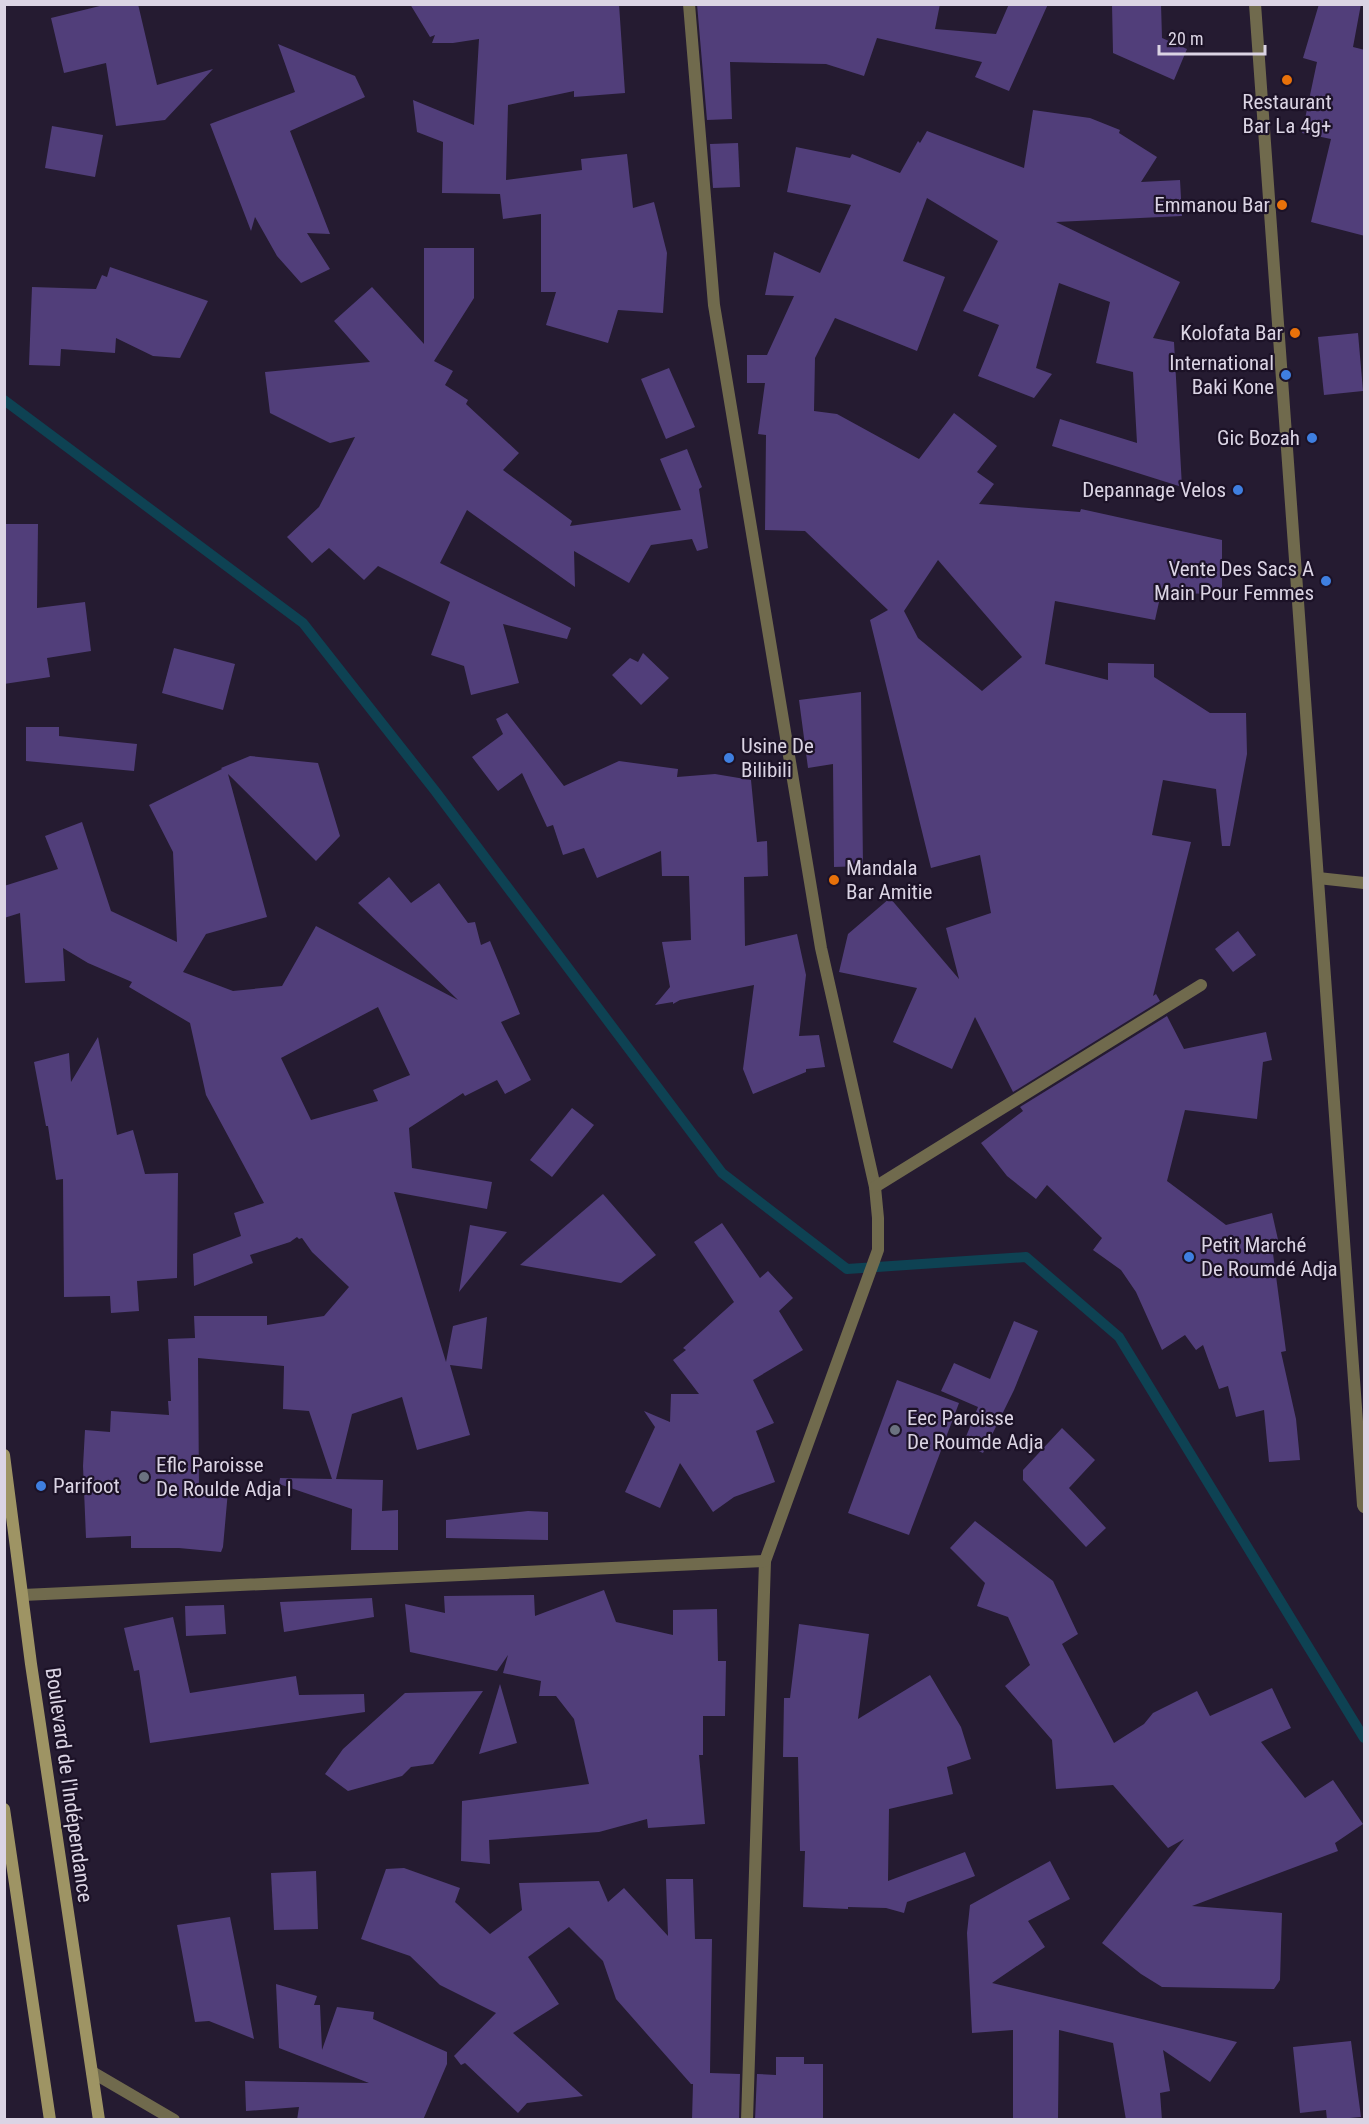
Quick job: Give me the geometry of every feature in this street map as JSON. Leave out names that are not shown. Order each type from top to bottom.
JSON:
[{"type":"main road","name":"Boulevard de l'Indépendance","points":[[4,1455],[99,2120]]},
{"type":"main road","points":[[4,1809],[50,2120]]},
{"type":"street","points":[[689,4],[714,305],[821,948],[875,1187],[878,1218],[878,1250],[765,1561],[747,2120]]},
{"type":"street","points":[[1255,4],[1361,1482],[1365,1507]]},
{"type":"street","points":[[1318,878],[1365,883]]},
{"type":"street","points":[[875,1187],[1201,985]]},
{"type":"street","points":[[23,1595],[765,1561]]},
{"type":"street","points":[[92,2072],[174,2120]]},
{"type":"building","points":[[108,4],[138,4],[157,85],[213,69],[165,120],[116,126],[106,63],[64,73],[51,18]]},
{"type":"building","points":[[410,4],[619,4],[625,93],[574,97],[574,91],[508,105],[506,180],[582,170],[581,159],[627,154],[633,208],[654,202],[667,253],[663,313],[618,310],[608,343],[546,325],[556,292],[541,292],[541,214],[503,219],[500,194],[442,193],[443,142],[417,132],[413,100],[474,125],[479,39],[432,43],[435,35],[430,37]]},
{"type":"building","points":[[697,4],[940,4],[935,29],[996,34],[1009,4],[1048,4],[1009,91],[975,77],[982,62],[877,38],[864,76],[826,64],[730,62],[732,119],[707,120]]},
{"type":"building","points":[[1112,4],[1161,4],[1162,38],[1187,49],[1174,80],[1113,53]]},
{"type":"building","points":[[1319,4],[1361,4],[1353,47],[1365,50],[1365,236],[1311,222],[1331,139],[1302,133],[1317,62],[1303,58]]},
{"type":"building","points":[[278,44],[355,76],[365,97],[290,131],[330,234],[307,233],[330,269],[301,283],[277,256],[255,217],[251,231],[210,124],[295,92]]},
{"type":"building","points":[[1033,110],[1090,118],[1120,130],[1119,133],[1157,157],[1141,182],[1180,180],[1182,216],[1056,222],[1180,282],[1153,338],[1174,342],[1182,487],[1052,446],[1060,419],[1137,443],[1133,372],[1096,363],[1110,302],[1059,283],[1036,368],[1052,374],[1034,398],[978,376],[999,325],[963,311],[998,241],[927,198],[903,261],[945,277],[917,351],[835,318],[815,358],[814,411],[837,414],[919,459],[954,413],[997,446],[977,472],[994,484],[979,504],[1080,512],[1081,509],[1222,540],[1222,594],[1161,593],[1155,620],[1055,601],[1045,664],[1108,680],[1108,663],[1154,664],[1154,677],[1210,713],[1246,713],[1247,754],[1230,846],[1222,846],[1216,789],[1163,780],[1152,835],[1191,842],[1153,996],[1156,994],[1160,1001],[1013,1092],[975,1017],[952,1069],[893,1042],[917,988],[839,972],[848,934],[890,898],[959,979],[946,928],[991,913],[980,855],[931,868],[870,620],[888,610],[805,531],[765,530],[766,435],[758,434],[765,383],[747,383],[747,355],[767,355],[794,296],[765,295],[774,252],[820,273],[851,205],[787,192],[796,147],[850,158],[852,154],[900,173],[918,141],[920,143],[927,131],[1024,168]],"holes":[[[938,560],[1022,657],[982,691],[918,638],[904,611]]]},
{"type":"building","points":[[52,126],[103,135],[95,177],[45,168]]},
{"type":"building","points":[[738,143],[740,187],[713,188],[710,144]]},
{"type":"building","points":[[424,248],[474,248],[474,298],[434,361],[453,371],[445,385],[468,400],[466,404],[519,453],[503,470],[572,521],[570,526],[681,510],[660,459],[687,449],[702,487],[699,489],[708,548],[697,551],[692,539],[651,545],[629,583],[574,551],[575,587],[467,510],[440,563],[571,628],[567,639],[503,624],[519,683],[471,695],[464,666],[431,655],[450,602],[378,566],[364,580],[329,548],[312,563],[287,537],[319,507],[355,437],[330,443],[270,413],[265,372],[370,362],[334,321],[372,287],[424,344]]},
{"type":"building","points":[[110,267],[208,301],[180,358],[153,356],[116,338],[115,353],[61,349],[60,366],[29,365],[32,287],[96,289],[102,275],[107,277]]},
{"type":"building","points":[[1358,333],[1363,391],[1324,395],[1318,337]]},
{"type":"building","points":[[669,368],[695,427],[666,439],[641,379]]},
{"type":"building","points":[[4,524],[38,524],[37,608],[85,602],[91,651],[47,658],[50,677],[4,684]]},
{"type":"building","points":[[174,648],[235,664],[223,710],[162,693]]},
{"type":"building","points":[[643,653],[669,678],[641,705],[612,675],[630,658],[638,662]]},
{"type":"building","points":[[861,692],[863,866],[834,867],[833,764],[808,768],[799,700]]},
{"type":"building","points":[[507,713],[564,786],[619,761],[678,769],[677,777],[715,774],[751,780],[757,842],[767,841],[768,876],[744,877],[745,946],[797,934],[806,975],[799,1036],[819,1035],[825,1067],[806,1069],[806,1072],[753,1094],[743,1069],[754,985],[680,1000],[673,1004],[673,1002],[655,1005],[670,987],[662,942],[691,940],[689,876],[662,876],[661,851],[597,878],[584,848],[563,855],[553,825],[547,827],[522,773],[498,791],[472,757],[503,734],[496,719]]},
{"type":"building","points":[[26,727],[59,727],[59,736],[137,744],[134,771],[26,761]]},
{"type":"building","points":[[250,756],[318,763],[340,836],[316,861],[228,774],[267,917],[206,934],[183,972],[233,991],[282,986],[316,926],[458,1000],[358,903],[389,877],[411,903],[439,883],[468,923],[475,922],[481,945],[490,941],[520,1014],[501,1022],[531,1080],[505,1094],[497,1080],[465,1096],[463,1093],[409,1128],[412,1168],[492,1182],[487,1209],[394,1192],[446,1362],[453,1326],[487,1317],[482,1369],[450,1365],[470,1435],[417,1450],[402,1397],[352,1414],[336,1479],[383,1480],[382,1511],[398,1510],[398,1550],[351,1550],[352,1509],[279,1484],[280,1478],[332,1479],[309,1411],[283,1409],[284,1366],[198,1358],[199,1489],[228,1491],[221,1552],[179,1548],[131,1548],[131,1536],[86,1538],[83,1466],[85,1430],[110,1432],[111,1411],[169,1415],[168,1401],[171,1401],[168,1339],[195,1338],[194,1316],[267,1316],[267,1325],[324,1316],[349,1287],[312,1252],[302,1238],[297,1237],[290,1242],[250,1255],[253,1263],[194,1286],[193,1254],[241,1236],[234,1213],[264,1203],[206,1095],[190,1023],[129,987],[132,982],[88,963],[63,948],[65,981],[25,983],[20,913],[4,918],[4,886],[58,869],[45,836],[82,822],[111,911],[177,942],[173,852],[149,805],[221,768]],"holes":[[[378,1007],[410,1075],[373,1090],[378,1101],[311,1120],[281,1058]]]},
{"type":"building","points":[[1238,931],[1256,955],[1233,972],[1215,949]]},
{"type":"building","name":"Petit Marché De Roumdé Adja","points":[[1167,1016],[1184,1049],[1266,1032],[1272,1060],[1263,1062],[1257,1119],[1185,1110],[1167,1181],[1226,1225],[1272,1213],[1279,1244],[1272,1246],[1286,1351],[1281,1352],[1296,1419],[1300,1460],[1269,1462],[1264,1410],[1236,1417],[1228,1386],[1219,1389],[1203,1345],[1196,1350],[1185,1335],[1162,1350],[1136,1292],[1121,1270],[1093,1250],[1102,1238],[1047,1185],[1036,1199],[1007,1176],[981,1143],[1023,1111],[1020,1107]]},
{"type":"building","points":[[98,1037],[117,1135],[133,1130],[145,1174],[178,1173],[177,1278],[137,1281],[139,1311],[111,1313],[110,1296],[64,1297],[63,1179],[56,1180],[48,1126],[46,1126],[34,1062],[69,1053],[71,1082]]},
{"type":"building","points":[[572,1108],[594,1125],[552,1177],[530,1160]]},
{"type":"building","points":[[603,1194],[656,1255],[621,1283],[520,1265]]},
{"type":"building","points":[[722,1223],[760,1278],[768,1271],[793,1298],[779,1311],[803,1350],[753,1380],[774,1423],[756,1431],[775,1482],[734,1497],[713,1512],[680,1463],[660,1508],[625,1492],[655,1427],[644,1411],[670,1422],[671,1394],[699,1394],[673,1360],[686,1350],[683,1348],[734,1302],[694,1242]]},
{"type":"building","points":[[470,1225],[507,1232],[459,1292]]},
{"type":"building","points":[[1014,1321],[1038,1331],[1014,1390],[983,1453],[963,1444],[978,1407],[941,1391],[954,1363],[990,1379]]},
{"type":"building","points":[[897,1380],[959,1403],[909,1535],[848,1513]]},
{"type":"building","points":[[1062,1428],[1095,1460],[1069,1488],[1106,1528],[1086,1547],[1023,1480],[1023,1470]]},
{"type":"building","points":[[528,1511],[548,1512],[548,1540],[446,1538],[446,1520]]},
{"type":"building","points":[[975,1521],[1053,1581],[1078,1634],[1062,1644],[1114,1743],[1144,1724],[1153,1713],[1197,1691],[1210,1716],[1272,1688],[1291,1728],[1261,1742],[1305,1798],[1333,1780],[1363,1824],[1335,1843],[1338,1851],[1192,1906],[1282,1913],[1280,1980],[1274,1989],[1162,1987],[1141,1974],[1102,1943],[1184,1839],[1168,1848],[1113,1785],[1056,1789],[1052,1740],[1005,1686],[1030,1665],[1008,1617],[977,1606],[985,1583],[950,1548]]},
{"type":"building","points":[[604,1590],[616,1622],[673,1635],[673,1610],[717,1609],[718,1661],[726,1661],[725,1716],[703,1716],[703,1755],[699,1755],[705,1824],[648,1828],[647,1819],[599,1832],[489,1840],[490,1864],[461,1861],[462,1801],[589,1784],[574,1719],[556,1696],[539,1696],[541,1681],[503,1673],[508,1655],[497,1671],[410,1652],[405,1604],[445,1613],[444,1596],[534,1595],[535,1616]]},
{"type":"building","points":[[372,1598],[374,1617],[284,1632],[280,1602]]},
{"type":"building","points":[[224,1605],[226,1634],[186,1636],[185,1606]]},
{"type":"building","points":[[173,1617],[190,1693],[296,1676],[299,1695],[364,1694],[365,1712],[150,1743],[139,1670],[134,1671],[124,1628]]},
{"type":"building","points":[[799,1624],[869,1634],[858,1719],[930,1675],[961,1727],[971,1759],[947,1767],[953,1794],[889,1809],[888,1881],[965,1852],[975,1876],[907,1902],[904,1913],[886,1908],[803,1907],[805,1851],[800,1851],[798,1757],[783,1757],[784,1698],[790,1698]]},
{"type":"building","points":[[500,1684],[517,1743],[479,1754]]},
{"type":"building","points":[[483,1691],[433,1764],[411,1767],[402,1776],[348,1791],[325,1774],[343,1749],[405,1693]]},
{"type":"building","points":[[1050,1861],[1070,1899],[1028,1921],[1045,1947],[992,1983],[1237,2042],[1210,2082],[1163,2050],[1170,2091],[1160,2093],[1162,2120],[1126,2120],[1113,2043],[1059,2030],[1058,2120],[1013,2120],[1013,2030],[972,2033],[967,1933],[970,1905]]},
{"type":"building","points":[[404,1868],[460,1888],[455,1902],[490,1934],[522,1910],[519,1883],[599,1881],[608,1902],[624,1888],[668,1936],[666,1879],[693,1879],[695,1939],[712,1939],[710,2073],[740,2074],[739,2120],[692,2120],[693,2084],[616,1999],[603,1961],[569,1927],[528,1957],[559,2004],[513,2033],[583,2096],[527,2103],[518,2113],[465,2063],[461,2065],[454,2056],[496,2013],[440,1985],[410,1956],[361,1939],[386,1869]]},
{"type":"building","points":[[316,1871],[318,1929],[274,1930],[271,1873]]},
{"type":"building","points":[[230,1917],[254,2039],[209,2021],[195,2022],[177,1925]]},
{"type":"building","points":[[276,1984],[317,1996],[314,2005],[320,2005],[322,2050],[337,2007],[374,2012],[373,2019],[447,2052],[447,2064],[423,2120],[297,2120],[299,2107],[246,2111],[245,2081],[369,2083],[279,2048]]},
{"type":"building","points":[[1351,2041],[1361,2117],[1327,2120],[1326,2110],[1300,2113],[1293,2047]]},
{"type":"building","points":[[776,2057],[804,2057],[804,2064],[823,2064],[823,2120],[755,2120],[757,2074],[776,2075]]},
{"type":"waterway","points":[[4,400],[303,623],[436,792],[722,1173],[847,1269],[1026,1257],[1119,1337],[1364,1738]]},
{"type":"place","name":"Restaurant Bar La 4g+","points":[[1287,80]]},
{"type":"place","name":"Emmanou Bar","points":[[1282,205]]},
{"type":"place","name":"Kolofata Bar","points":[[1295,333]]},
{"type":"place","name":"International Baki Kone","points":[[1286,375]]},
{"type":"place","name":"Gic Bozah","points":[[1312,438]]},
{"type":"place","name":"Depannage Velos","points":[[1238,490]]},
{"type":"place","name":"Vente Des Sacs A Main Pour Femmes","points":[[1326,581]]},
{"type":"place","name":"Usine De Bilibili","points":[[729,758]]},
{"type":"place","name":"Mandala Bar Amitie","points":[[834,880]]},
{"type":"place","name":"Petit Marché De Roumdé Adja","points":[[1189,1257]]},
{"type":"place","name":"Eec Paroisse De Roumde Adja","points":[[895,1430]]},
{"type":"place","name":"Eflc Paroisse De Roulde Adja I","points":[[144,1477]]},
{"type":"place","name":"Parifoot","points":[[41,1486]]}]
